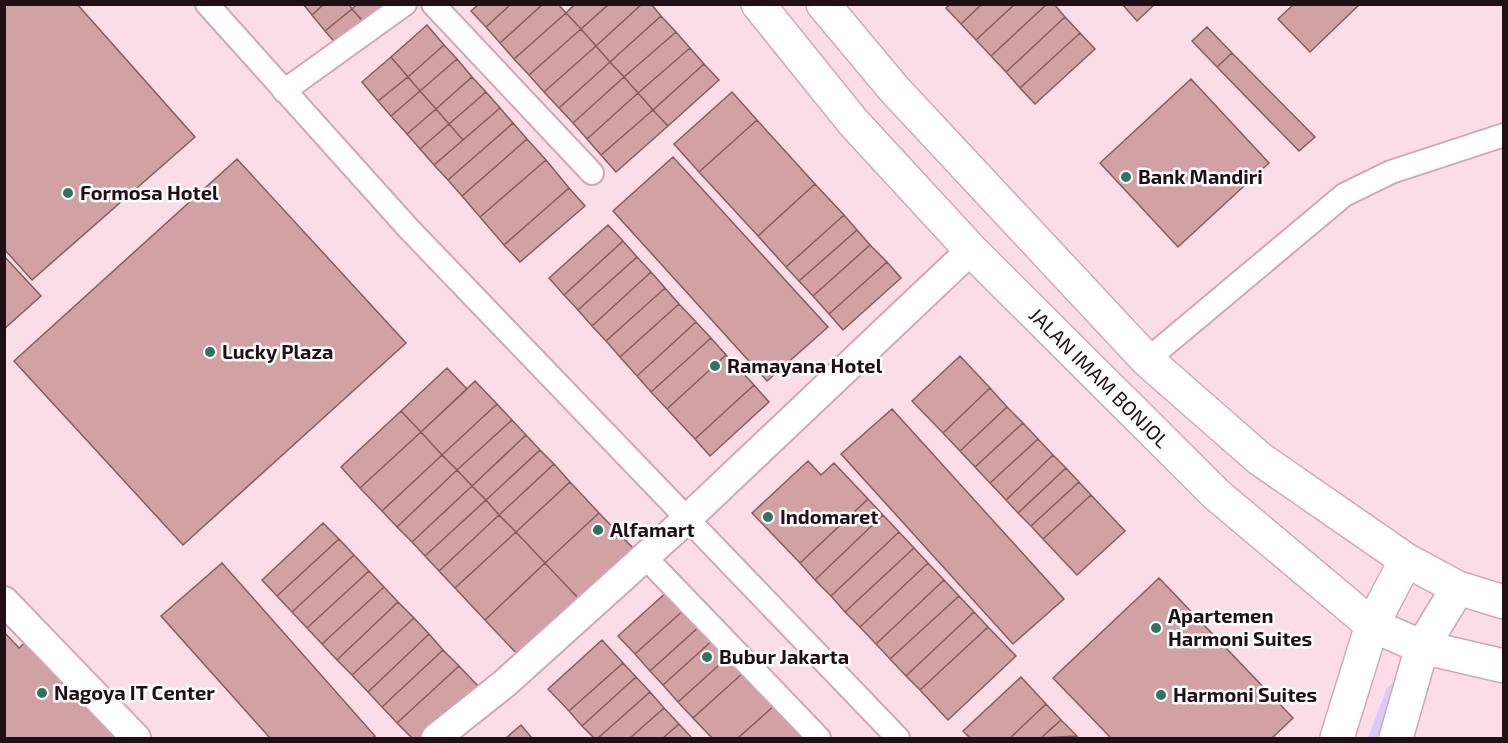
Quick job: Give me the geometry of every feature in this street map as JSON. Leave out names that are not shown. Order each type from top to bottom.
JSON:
[{"type":"main road","name":"JALAN IMAM BONJOL","points":[[758,4],[853,122],[971,250],[1217,495],[1372,625],[1422,647],[1503,666]]},
{"type":"main road","points":[[823,4],[894,89],[1147,360],[1260,459],[1406,560],[1458,588],[1503,602]]},
{"type":"main road","points":[[853,122],[894,89]]},
{"type":"main road","points":[[1337,738],[1372,625],[1406,560]]},
{"type":"main road","points":[[1396,738],[1422,647],[1458,588]]},
{"type":"street","points":[[207,4],[409,229],[898,738]]},
{"type":"street","points":[[284,91],[405,4]]},
{"type":"street","points":[[433,4],[592,173]]},
{"type":"street","points":[[1147,360],[1344,195],[1391,172],[1503,135]]},
{"type":"street","points":[[436,738],[504,684],[687,519],[971,250]]},
{"type":"street","points":[[645,557],[819,738]]},
{"type":"street","points":[[4,601],[136,738]]},
{"type":"shaded area","points":[[1396,679],[1381,738],[1368,738],[1387,688]]},
{"type":"building","name":"Formosa Hotel","points":[[4,4],[77,4],[195,137],[32,280],[4,249]]},
{"type":"building","points":[[303,4],[324,4],[312,15]]},
{"type":"building","points":[[324,4],[349,4],[352,9],[325,31],[312,15]]},
{"type":"building","points":[[357,4],[391,4],[366,25],[352,9]]},
{"type":"building","points":[[479,4],[511,4],[486,27],[471,11]]},
{"type":"building","points":[[511,4],[543,4],[500,43],[486,27]]},
{"type":"building","points":[[543,4],[558,4],[566,13],[514,59],[500,43]]},
{"type":"building","points":[[575,4],[609,4],[581,29],[566,13]]},
{"type":"building","points":[[609,4],[642,4],[596,46],[581,29]]},
{"type":"building","points":[[642,4],[651,4],[661,16],[610,62],[596,46]]},
{"type":"building","points":[[950,4],[982,4],[961,24],[946,8]]},
{"type":"building","points":[[982,4],[1015,4],[976,40],[961,24]]},
{"type":"building","points":[[1015,4],[1047,4],[991,56],[976,40]]},
{"type":"building","points":[[1047,4],[1054,4],[1065,17],[1006,72],[991,56]]},
{"type":"building","points":[[1122,4],[1155,4],[1137,21]]},
{"type":"building","points":[[1294,4],[1360,4],[1310,52],[1278,19]]},
{"type":"building","points":[[352,9],[366,25],[339,47],[325,31]]},
{"type":"building","points":[[566,13],[581,29],[529,75],[514,59]]},
{"type":"building","points":[[661,16],[676,32],[624,77],[610,62]]},
{"type":"building","points":[[1065,17],[1080,33],[1020,88],[1006,72]]},
{"type":"building","points":[[427,25],[444,45],[408,77],[391,57]]},
{"type":"building","points":[[1207,27],[1232,53],[1217,67],[1192,41]]},
{"type":"building","points":[[581,29],[596,46],[544,92],[529,75]]},
{"type":"building","points":[[676,32],[690,48],[638,93],[624,77]]},
{"type":"building","points":[[1080,33],[1095,49],[1035,104],[1020,88]]},
{"type":"building","points":[[444,45],[457,59],[420,91],[408,77]]},
{"type":"building","points":[[596,46],[610,62],[559,108],[544,92]]},
{"type":"building","points":[[690,48],[704,64],[653,110],[638,93]]},
{"type":"building","points":[[1232,53],[1315,137],[1299,151],[1217,67]]},
{"type":"building","points":[[391,57],[408,77],[378,101],[362,82]]},
{"type":"building","points":[[457,59],[472,77],[436,109],[420,91]]},
{"type":"building","points":[[610,62],[624,77],[573,123],[559,108]]},
{"type":"building","points":[[704,64],[719,80],[668,126],[653,110]]},
{"type":"building","points":[[408,77],[420,91],[391,116],[378,101]]},
{"type":"building","points":[[472,77],[486,92],[449,124],[436,109]]},
{"type":"building","points":[[624,77],[638,93],[587,139],[573,123]]},
{"type":"building","points":[[1191,79],[1269,163],[1178,247],[1100,163]]},
{"type":"building","points":[[420,91],[436,109],[407,134],[391,116]]},
{"type":"building","points":[[486,92],[500,108],[463,140],[449,124]]},
{"type":"building","points":[[732,92],[757,120],[699,172],[674,144]]},
{"type":"building","points":[[638,93],[653,110],[601,155],[587,139]]},
{"type":"building","points":[[500,108],[513,123],[448,180],[434,165]]},
{"type":"building","points":[[436,109],[449,124],[420,149],[407,134]]},
{"type":"building","points":[[653,110],[668,126],[616,172],[601,155]]},
{"type":"building","points":[[757,120],[815,184],[758,236],[699,172]]},
{"type":"building","points":[[513,123],[527,139],[462,196],[448,180]]},
{"type":"building","points":[[449,124],[463,140],[434,165],[420,149]]},
{"type":"building","points":[[527,139],[546,160],[480,217],[462,196]]},
{"type":"building","points":[[673,157],[828,327],[767,381],[613,211]]},
{"type":"building","name":"Lucky Plaza","points":[[237,159],[406,343],[183,545],[14,361]]},
{"type":"building","points":[[546,160],[569,188],[504,245],[480,217]]},
{"type":"building","points":[[815,184],[844,215],[786,267],[758,236]]},
{"type":"building","points":[[569,188],[585,206],[520,262],[504,245]]},
{"type":"building","points":[[844,215],[857,230],[799,281],[786,267]]},
{"type":"building","points":[[608,225],[623,241],[564,295],[549,278]]},
{"type":"building","points":[[857,230],[870,245],[813,296],[799,281]]},
{"type":"building","points":[[623,241],[637,257],[578,310],[564,295]]},
{"type":"building","points":[[870,245],[887,262],[829,314],[813,296]]},
{"type":"building","points":[[4,256],[41,296],[4,329]]},
{"type":"building","points":[[637,257],[651,272],[592,326],[578,310]]},
{"type":"building","points":[[887,262],[901,278],[843,330],[829,314]]},
{"type":"building","points":[[651,272],[665,288],[606,341],[592,326]]},
{"type":"building","points":[[665,288],[679,304],[620,357],[606,341]]},
{"type":"building","points":[[679,304],[696,322],[637,376],[620,357]]},
{"type":"building","points":[[696,322],[711,338],[651,392],[637,376]]},
{"type":"building","points":[[711,338],[726,355],[667,409],[651,392]]},
{"type":"building","points":[[726,355],[754,385],[695,439],[667,409]]},
{"type":"building","points":[[960,356],[990,388],[943,433],[912,401]]},
{"type":"building","points":[[447,368],[467,389],[421,432],[401,411]]},
{"type":"building","points":[[475,381],[497,404],[442,455],[421,432]]},
{"type":"building","points":[[754,385],[769,402],[710,456],[695,439]]},
{"type":"building","points":[[990,388],[1007,407],[960,451],[943,433]]},
{"type":"building","points":[[497,404],[512,420],[457,470],[442,455]]},
{"type":"building","points":[[1007,407],[1023,423],[975,467],[960,451]]},
{"type":"building","points":[[892,409],[1064,599],[1013,644],[841,454]]},
{"type":"building","points":[[401,411],[421,432],[360,488],[341,467]]},
{"type":"building","points":[[512,420],[526,435],[472,486],[457,470]]},
{"type":"building","points":[[1023,423],[1038,439],[990,483],[975,467]]},
{"type":"building","points":[[421,432],[442,455],[382,511],[360,488]]},
{"type":"building","points":[[526,435],[540,450],[486,500],[472,486]]},
{"type":"building","points":[[1038,439],[1053,455],[1006,500],[990,483]]},
{"type":"building","points":[[540,450],[554,464],[499,515],[486,500]]},
{"type":"building","points":[[442,455],[457,470],[397,527],[382,511]]},
{"type":"building","points":[[1053,455],[1066,468],[1018,513],[1006,500]]},
{"type":"building","points":[[808,461],[821,475],[834,463],[868,499],[800,563],[752,513]]},
{"type":"building","points":[[554,464],[570,482],[516,532],[499,515]]},
{"type":"building","points":[[1066,468],[1079,482],[1031,526],[1018,513]]},
{"type":"building","points":[[457,470],[472,486],[412,542],[397,527]]},
{"type":"building","points":[[570,482],[599,513],[545,563],[516,532]]},
{"type":"building","points":[[1079,482],[1091,495],[1043,539],[1031,526]]},
{"type":"building","points":[[472,486],[486,500],[425,556],[412,542]]},
{"type":"building","points":[[1091,495],[1125,531],[1077,575],[1043,539]]},
{"type":"building","points":[[868,499],[883,515],[815,580],[800,563]]},
{"type":"building","points":[[486,500],[499,515],[439,571],[425,556]]},
{"type":"building","points":[[599,513],[633,548],[578,598],[545,563]]},
{"type":"building","points":[[499,515],[516,532],[455,588],[439,571]]},
{"type":"building","points":[[883,515],[899,532],[831,596],[815,580]]},
{"type":"building","points":[[323,523],[339,539],[277,596],[262,580]]},
{"type":"building","points":[[516,532],[545,563],[485,620],[455,588]]},
{"type":"building","points":[[899,532],[914,548],[845,612],[831,596]]},
{"type":"building","points":[[339,539],[354,555],[292,612],[277,596]]},
{"type":"building","points":[[914,548],[928,563],[860,627],[845,612]]},
{"type":"building","points":[[354,555],[369,571],[307,628],[292,612]]},
{"type":"building","points":[[222,563],[375,736],[372,738],[270,738],[161,616]]},
{"type":"building","points":[[545,563],[578,598],[518,655],[485,620]]},
{"type":"building","points":[[928,563],[944,580],[876,644],[860,627]]},
{"type":"building","points":[[369,571],[384,587],[322,644],[307,628]]},
{"type":"building","name":"Apartemen Harmoni Suites","points":[[1159,578],[1293,718],[1272,738],[1111,738],[1053,678]]},
{"type":"building","points":[[944,580],[959,596],[890,659],[876,644]]},
{"type":"building","points":[[384,587],[398,602],[337,660],[322,644]]},
{"type":"building","points":[[669,590],[686,608],[635,654],[618,636]]},
{"type":"building","points":[[959,596],[974,612],[906,676],[890,659]]},
{"type":"building","points":[[398,602],[414,618],[352,675],[337,660]]},
{"type":"building","points":[[686,608],[701,625],[650,671],[635,654]]},
{"type":"building","points":[[974,612],[988,627],[920,690],[906,676]]},
{"type":"building","points":[[414,618],[429,634],[368,692],[352,675]]},
{"type":"building","points":[[701,625],[714,639],[663,685],[650,671]]},
{"type":"building","points":[[988,627],[1016,656],[948,720],[920,690]]},
{"type":"building","name":"Nagoya IT Center","points":[[4,632],[19,648],[30,638],[121,738],[4,738]]},
{"type":"building","points":[[429,634],[443,650],[382,707],[368,692]]},
{"type":"building","points":[[714,639],[729,656],[678,702],[663,685]]},
{"type":"building","points":[[602,640],[623,663],[569,711],[548,689]]},
{"type":"building","points":[[443,650],[459,666],[397,723],[382,707]]},
{"type":"building","points":[[729,656],[744,672],[693,718],[678,702]]},
{"type":"building","points":[[623,663],[636,677],[582,726],[569,711]]},
{"type":"building","points":[[459,666],[478,686],[422,738],[412,738],[397,723]]},
{"type":"building","points":[[744,672],[775,705],[738,738],[712,738],[693,718]]},
{"type":"building","points":[[636,677],[650,692],[598,738],[594,738],[582,726]]},
{"type":"building","points":[[1021,677],[1046,704],[1010,738],[970,738],[963,731]]},
{"type":"building","points":[[650,692],[664,708],[630,738],[598,738]]},
{"type":"building","points":[[1046,704],[1061,720],[1041,738],[1010,738]]},
{"type":"building","points":[[775,705],[805,738],[738,738]]},
{"type":"building","points":[[664,708],[679,724],[663,738],[630,738]]},
{"type":"building","points":[[1061,720],[1077,736],[1041,738]]},
{"type":"building","points":[[679,724],[692,738],[663,738]]},
{"type":"building","points":[[521,725],[532,738],[506,738]]},
{"type":"place","name":"Bank Mandiri","points":[[1126,177]]},
{"type":"place","name":"Formosa Hotel","points":[[68,193]]},
{"type":"place","name":"Lucky Plaza","points":[[210,352]]},
{"type":"place","name":"Ramayana Hotel","points":[[715,366]]},
{"type":"place","name":"Indomaret","points":[[768,517]]},
{"type":"place","name":"Alfamart","points":[[598,530]]},
{"type":"place","name":"Apartemen Harmoni Suites","points":[[1156,628]]},
{"type":"place","name":"Bubur Jakarta","points":[[707,657]]},
{"type":"place","name":"Nagoya IT Center","points":[[42,693]]},
{"type":"place","name":"Harmoni Suites","points":[[1161,695]]}]
